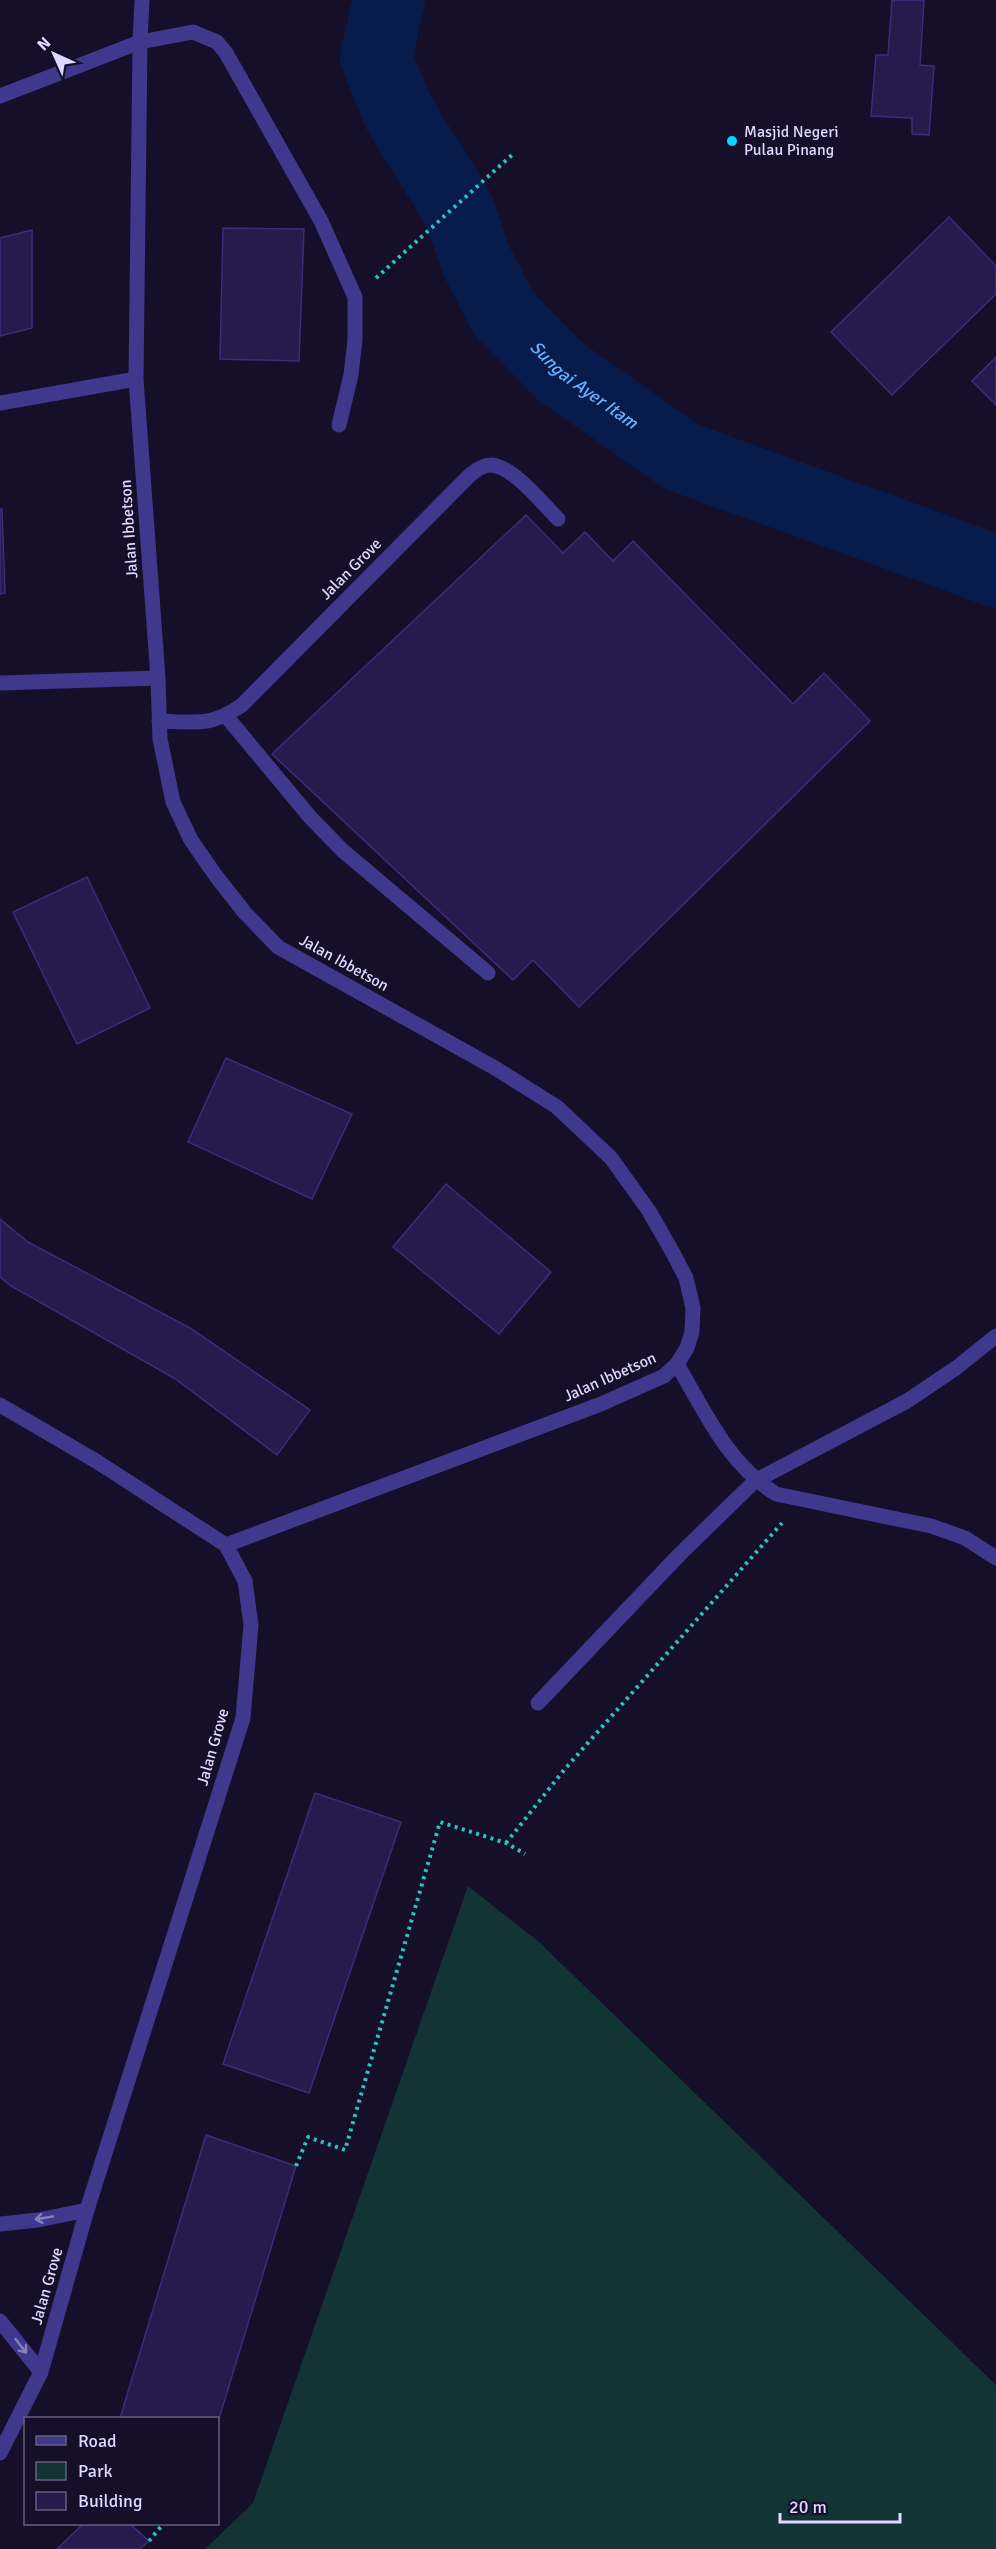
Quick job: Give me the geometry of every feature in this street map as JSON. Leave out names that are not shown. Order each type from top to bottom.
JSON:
[{"type":"street","name":"Jalan Ibbetson","points":[[142,0],[136,379],[158,678],[159,721],[165,771],[173,801],[191,840],[245,913],[278,946],[495,1068],[548,1101],[611,1158],[649,1211],[686,1278],[693,1308],[693,1332],[687,1348],[677,1364],[664,1376],[602,1404],[226,1545]]},
{"type":"street","points":[[0,96],[140,42],[193,32],[217,42],[226,53],[321,221],[355,297],[355,339],[351,375],[339,425]]},
{"type":"street","points":[[0,403],[136,379]]},
{"type":"street","name":"Jalan Grove","points":[[159,721],[210,722],[226,716],[242,705],[470,475],[480,468],[490,465],[512,474],[558,519]]},
{"type":"street","points":[[0,683],[158,678]]},
{"type":"street","points":[[226,716],[310,817],[342,850],[488,973]]},
{"type":"street","points":[[538,1702],[680,1554],[755,1481],[907,1401],[956,1368],[996,1336]]},
{"type":"street","points":[[677,1364],[733,1457],[755,1481],[776,1494],[931,1526],[965,1538],[996,1558]]},
{"type":"street","name":"Jalan Grove","points":[[0,1405],[96,1461],[226,1545],[245,1581],[251,1625],[243,1718],[87,2210],[41,2372],[0,2453]]},
{"type":"street","points":[[0,2224],[38,2220],[87,2210]]},
{"type":"street","name":"Jalan Grove","points":[[0,2321],[41,2372]]},
{"type":"path","points":[[397,259],[513,154]]},
{"type":"path","points":[[506,1842],[564,1770],[802,1500]]},
{"type":"path","points":[[296,2166],[308,2137],[345,2150],[440,1822],[506,1842],[525,1854]]},
{"type":"path","points":[[149,2541],[161,2525]]},
{"type":"green space","points":[[468,1886],[539,1942],[996,2385],[996,2549],[205,2549],[253,2503]]},
{"type":"building","points":[[892,0],[924,0],[920,65],[934,66],[929,135],[912,134],[912,118],[871,116],[876,55],[888,55]]},
{"type":"building","points":[[949,217],[996,266],[996,294],[892,395],[831,332]]},
{"type":"building","points":[[223,228],[304,229],[299,361],[220,359]]},
{"type":"building","points":[[32,230],[32,328],[0,336],[0,238]]},
{"type":"building","points":[[996,357],[996,405],[972,381]]},
{"type":"building","points":[[0,509],[2,509],[5,593],[0,594]]},
{"type":"building","points":[[526,515],[563,553],[585,532],[613,561],[633,541],[793,704],[824,673],[870,721],[579,1007],[533,960],[513,980],[272,754]]},
{"type":"building","points":[[87,877],[150,1008],[77,1044],[13,912]]},
{"type":"building","points":[[226,1058],[352,1114],[312,1199],[188,1142]]},
{"type":"building","points":[[446,1184],[551,1272],[499,1334],[393,1247]]},
{"type":"building","points":[[0,1219],[28,1242],[190,1328],[310,1410],[277,1455],[174,1378],[11,1286],[0,1277]]},
{"type":"building","points":[[315,1793],[401,1822],[309,2093],[223,2064]]},
{"type":"building","points":[[206,2135],[296,2166],[219,2419],[120,2417]]},
{"type":"building","points":[[82,2525],[131,2525],[149,2541],[140,2549],[57,2549]]},
{"type":"waterway","name":"Sungai Ayer Itam","points":[[389,0],[376,57],[398,112],[459,210],[476,260],[504,314],[561,372],[682,457],[996,571]]},
{"type":"place","name":"Masjid Negeri Pulau Pinang","points":[[732,141]]}]
